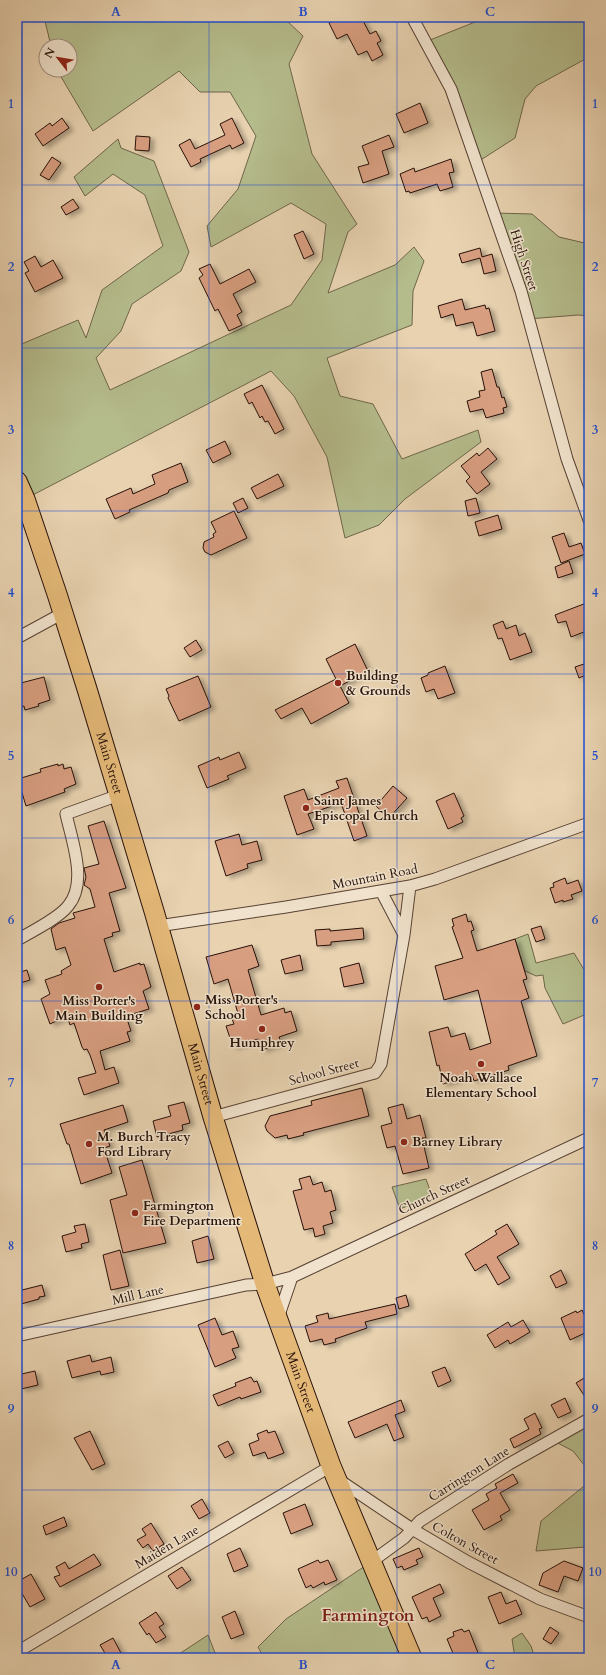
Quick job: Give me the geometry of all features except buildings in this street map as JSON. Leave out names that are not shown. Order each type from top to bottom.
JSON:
[{"type":"highway","name":"Main Street","points":[[17,481],[25,499],[63,613],[158,926],[213,1117],[277,1320],[334,1472],[412,1658]]},
{"type":"street","name":"High Street","points":[[412,17],[451,89],[520,291],[567,459],[589,520]]},
{"type":"street","points":[[17,638],[63,613]]},
{"type":"street","points":[[17,940],[43,925],[68,906],[77,889],[78,873],[66,814],[119,795]]},
{"type":"street","name":"Mountain Road","points":[[158,926],[286,907],[410,886],[435,879],[589,824]]},
{"type":"street","name":"School Street","points":[[213,1117],[375,1073],[381,1064],[404,935],[410,886]]},
{"type":"street","points":[[381,891],[404,935]]},
{"type":"street","name":"Church Street","points":[[265,1284],[292,1277],[589,1138]]},
{"type":"street","points":[[277,1320],[292,1277]]},
{"type":"street","name":"Mill Lane","points":[[17,1336],[246,1285],[265,1284]]},
{"type":"street","name":"Carrington Lane","points":[[371,1562],[404,1538],[420,1521],[509,1464],[589,1420]]},
{"type":"street","name":"Colton Street","points":[[334,1472],[412,1529],[468,1562],[540,1598],[589,1617]]},
{"type":"street","name":"Maiden Lane","points":[[17,1652],[334,1472]]},
{"type":"green space","points":[[44,17],[92,17],[98,21],[106,17],[285,17],[286,20],[303,36],[289,64],[312,154],[357,224],[348,232],[328,293],[395,265],[414,247],[424,261],[413,291],[412,325],[327,358],[340,396],[373,404],[402,459],[478,430],[481,442],[405,499],[379,525],[345,538],[327,457],[294,396],[271,371],[25,499],[17,481],[17,346],[78,320],[86,338],[102,290],[163,246],[145,195],[113,174],[85,196],[74,177],[118,139],[121,148],[154,161],[189,252],[181,271],[132,304],[121,331],[96,358],[110,390],[291,305],[322,260],[326,224],[291,203],[211,247],[207,226],[238,189],[256,136],[230,92],[200,92],[179,71],[93,131],[62,78],[78,78],[78,38],[49,38]]},
{"type":"green space","points":[[495,17],[589,17],[589,57],[536,86],[525,99],[515,138],[476,163],[425,42],[480,20]]},
{"type":"green space","points":[[493,213],[532,214],[559,237],[589,244],[589,316],[578,315],[528,319]]},
{"type":"green space","points":[[528,934],[536,963],[574,953],[586,973],[589,982],[589,1013],[563,1024],[545,988],[543,975],[536,976],[525,971],[515,939]]},
{"type":"green space","points":[[426,1179],[432,1196],[400,1209],[392,1187]]},
{"type":"green space","points":[[589,1421],[589,1471],[573,1451],[552,1440]]},
{"type":"green space","points":[[589,1482],[589,1550],[585,1547],[536,1551],[541,1521]]},
{"type":"green space","points":[[371,1562],[412,1658],[264,1658],[258,1647],[286,1619]]},
{"type":"green space","points":[[522,1633],[531,1646],[535,1658],[515,1658],[512,1639]]},
{"type":"green space","points":[[208,1635],[217,1658],[173,1658]]},
{"type":"place","name":"Building & Grounds","points":[[338,683]]},
{"type":"place","name":"Saint James Episcopal Church","points":[[306,808]]},
{"type":"place","name":"Miss Porter's Main Building","points":[[99,987]]},
{"type":"place","name":"Miss Porter's School","points":[[197,1007]]},
{"type":"place","name":"Humphrey","points":[[262,1029]]},
{"type":"place","name":"Noah Wallace Elementary School","points":[[481,1064]]},
{"type":"place","name":"Barney Library","points":[[404,1142]]},
{"type":"place","name":"M. Burch Tracy Ford Library","points":[[89,1144]]},
{"type":"place","name":"Farmington Fire Department","points":[[135,1213]]},
{"type":"district","name":"Farmington","points":[[368,1615]]}]
